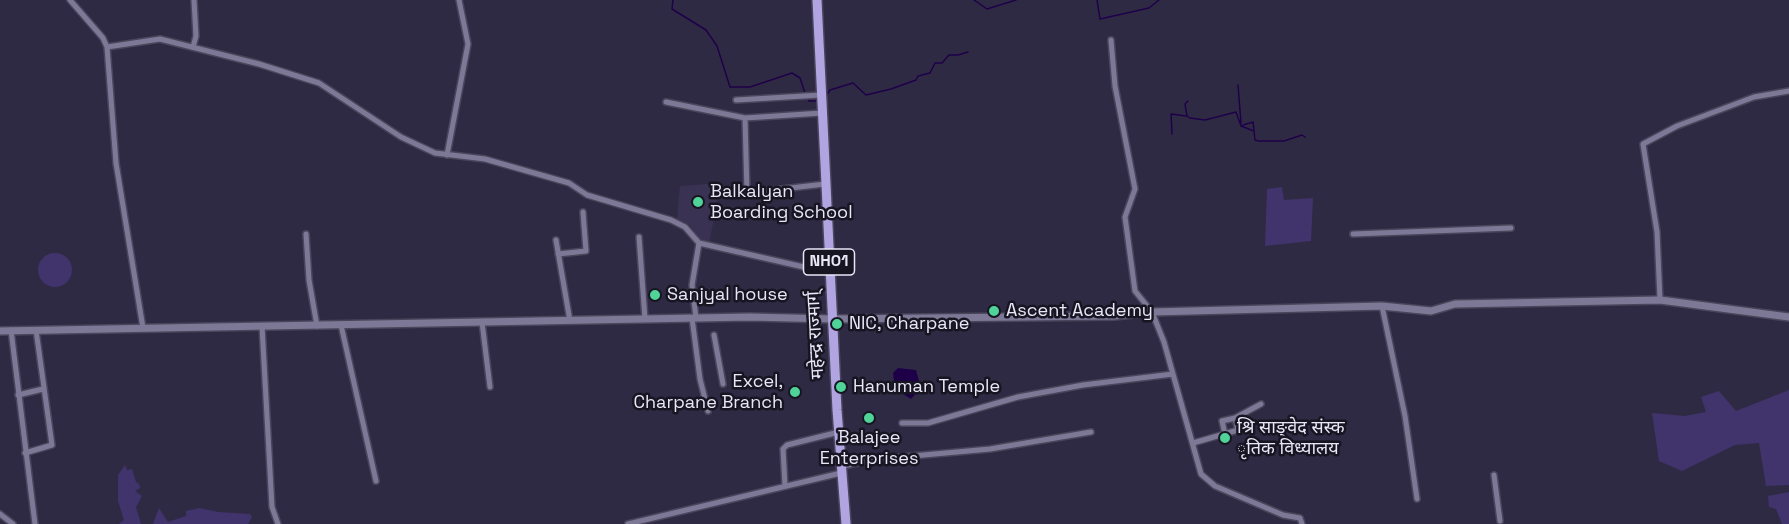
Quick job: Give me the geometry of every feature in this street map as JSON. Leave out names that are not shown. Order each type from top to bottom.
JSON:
[{"type":"highway","name":"महेन्द्र राज्मार्ग्","points":[[817,0],[832,319],[846,524]]},
{"type":"street","points":[[70,0],[103,38],[107,48],[116,163],[143,328]]},
{"type":"street","points":[[193,47],[196,36],[194,0]]},
{"type":"street","points":[[447,155],[468,44],[459,0]]},
{"type":"street","points":[[107,48],[160,39],[259,64],[319,84],[402,137],[435,153],[485,159],[568,183],[587,195],[671,220],[685,227],[699,243],[830,273]]},
{"type":"street","points":[[1111,40],[1115,86],[1135,189],[1125,216],[1135,291],[1152,312],[1202,474],[1207,480],[1283,515],[1300,518],[1302,524]]},
{"type":"street","points":[[1660,300],[1658,241],[1643,144],[1677,126],[1754,97],[1789,91]]},
{"type":"street","points":[[736,100],[821,95]]},
{"type":"street","points":[[666,102],[745,118],[822,113]]},
{"type":"street","points":[[745,118],[747,193],[825,184]]},
{"type":"street","points":[[558,254],[586,251],[583,212]]},
{"type":"street","points":[[1353,234],[1511,228]]},
{"type":"street","points":[[306,234],[309,280],[317,326]]},
{"type":"street","points":[[639,237],[645,319]]},
{"type":"street","points":[[556,240],[570,321]]},
{"type":"street","points":[[699,243],[692,285],[700,379],[708,411]]},
{"type":"street","points":[[0,331],[694,318],[1114,316],[1152,312],[1382,306],[1431,311],[1455,304],[1660,300],[1789,317]]},
{"type":"street","points":[[1382,306],[1405,416],[1417,499]]},
{"type":"street","points":[[482,322],[490,387]]},
{"type":"street","points":[[341,325],[376,481]]},
{"type":"street","points":[[262,326],[272,507],[278,524]]},
{"type":"street","points":[[10,330],[35,524]]},
{"type":"street","points":[[25,453],[51,446],[36,330]]},
{"type":"street","points":[[714,336],[723,384]]},
{"type":"street","points":[[902,423],[928,423],[1018,397],[1083,385],[1173,374]]},
{"type":"street","points":[[18,395],[43,389]]},
{"type":"street","points":[[1225,434],[1222,421],[1235,418],[1261,404]]},
{"type":"street","points":[[1193,443],[1238,430],[1235,418]]},
{"type":"street","points":[[785,486],[783,449],[787,445],[839,432]]},
{"type":"street","points":[[628,524],[785,486],[868,460],[993,449],[1091,432]]},
{"type":"street","points":[[1494,475],[1500,521]]},
{"type":"street","points":[[0,514],[13,524]]},
{"type":"shaded area","name":"Balkalyan Boarding School","points":[[721,183],[709,243],[699,238],[690,225],[677,219],[680,186]]},
{"type":"shaded area","points":[[1282,187],[1284,200],[1313,198],[1311,241],[1265,246],[1267,189]]},
{"type":"shaded area","points":[[55,253],[67,258],[72,270],[67,282],[55,287],[43,282],[38,270],[43,258]]},
{"type":"shaded area","points":[[898,368],[916,370],[921,388],[911,399],[895,389],[893,373]]},
{"type":"shaded area","points":[[1789,390],[1789,485],[1766,486],[1759,443],[1735,445],[1682,471],[1659,461],[1652,413],[1685,416],[1706,412],[1701,397],[1719,391],[1736,411]]},
{"type":"shaded area","points":[[125,465],[127,470],[132,469],[136,482],[139,484],[140,488],[135,491],[142,496],[136,507],[141,524],[119,524],[124,520],[118,501],[118,475]]},
{"type":"shaded area","points":[[1789,492],[1789,524],[1782,524],[1776,509],[1769,507],[1768,496]]},
{"type":"shaded area","points":[[159,508],[168,522],[186,516],[186,511],[199,508],[250,514],[252,517],[248,524],[153,524]]},
{"type":"waterway","points":[[673,0],[672,9],[706,30],[717,46],[730,87],[750,87],[792,73],[800,78],[805,93]]},
{"type":"waterway","points":[[974,0],[987,9],[1016,0]]},
{"type":"waterway","points":[[1097,0],[1100,19],[1149,8],[1159,0]]},
{"type":"waterway","points":[[826,96],[830,90],[853,83],[866,95],[891,89],[930,73],[935,63],[942,63],[949,55],[968,52]]},
{"type":"waterway","points":[[1238,85],[1241,123]]},
{"type":"waterway","points":[[807,97],[809,101],[817,101]]},
{"type":"waterway","points":[[1188,101],[1185,104],[1187,116],[1190,118],[1205,120],[1236,112],[1241,126],[1254,131],[1255,140],[1284,141],[1302,135],[1305,137]]},
{"type":"waterway","points":[[1172,134],[1171,114],[1186,116]]},
{"type":"waterway","points":[[1243,125],[1253,122],[1254,130]]},
{"type":"place","name":"Balkalyan Boarding School","points":[[698,202]]},
{"type":"place","name":"Sanjyal house","points":[[655,295]]},
{"type":"place","name":"Ascent Academy","points":[[994,311]]},
{"type":"place","name":"NIC, Charpane","points":[[837,324]]},
{"type":"place","name":"Hanuman Temple","points":[[841,387]]},
{"type":"place","name":"Excel, Charpane Branch","points":[[795,392]]},
{"type":"place","name":"Balajee Enterprises","points":[[869,418]]},
{"type":"place","name":"श्रि साङ्वेद संस्क ृतिक विध्यालय","points":[[1225,438]]}]
